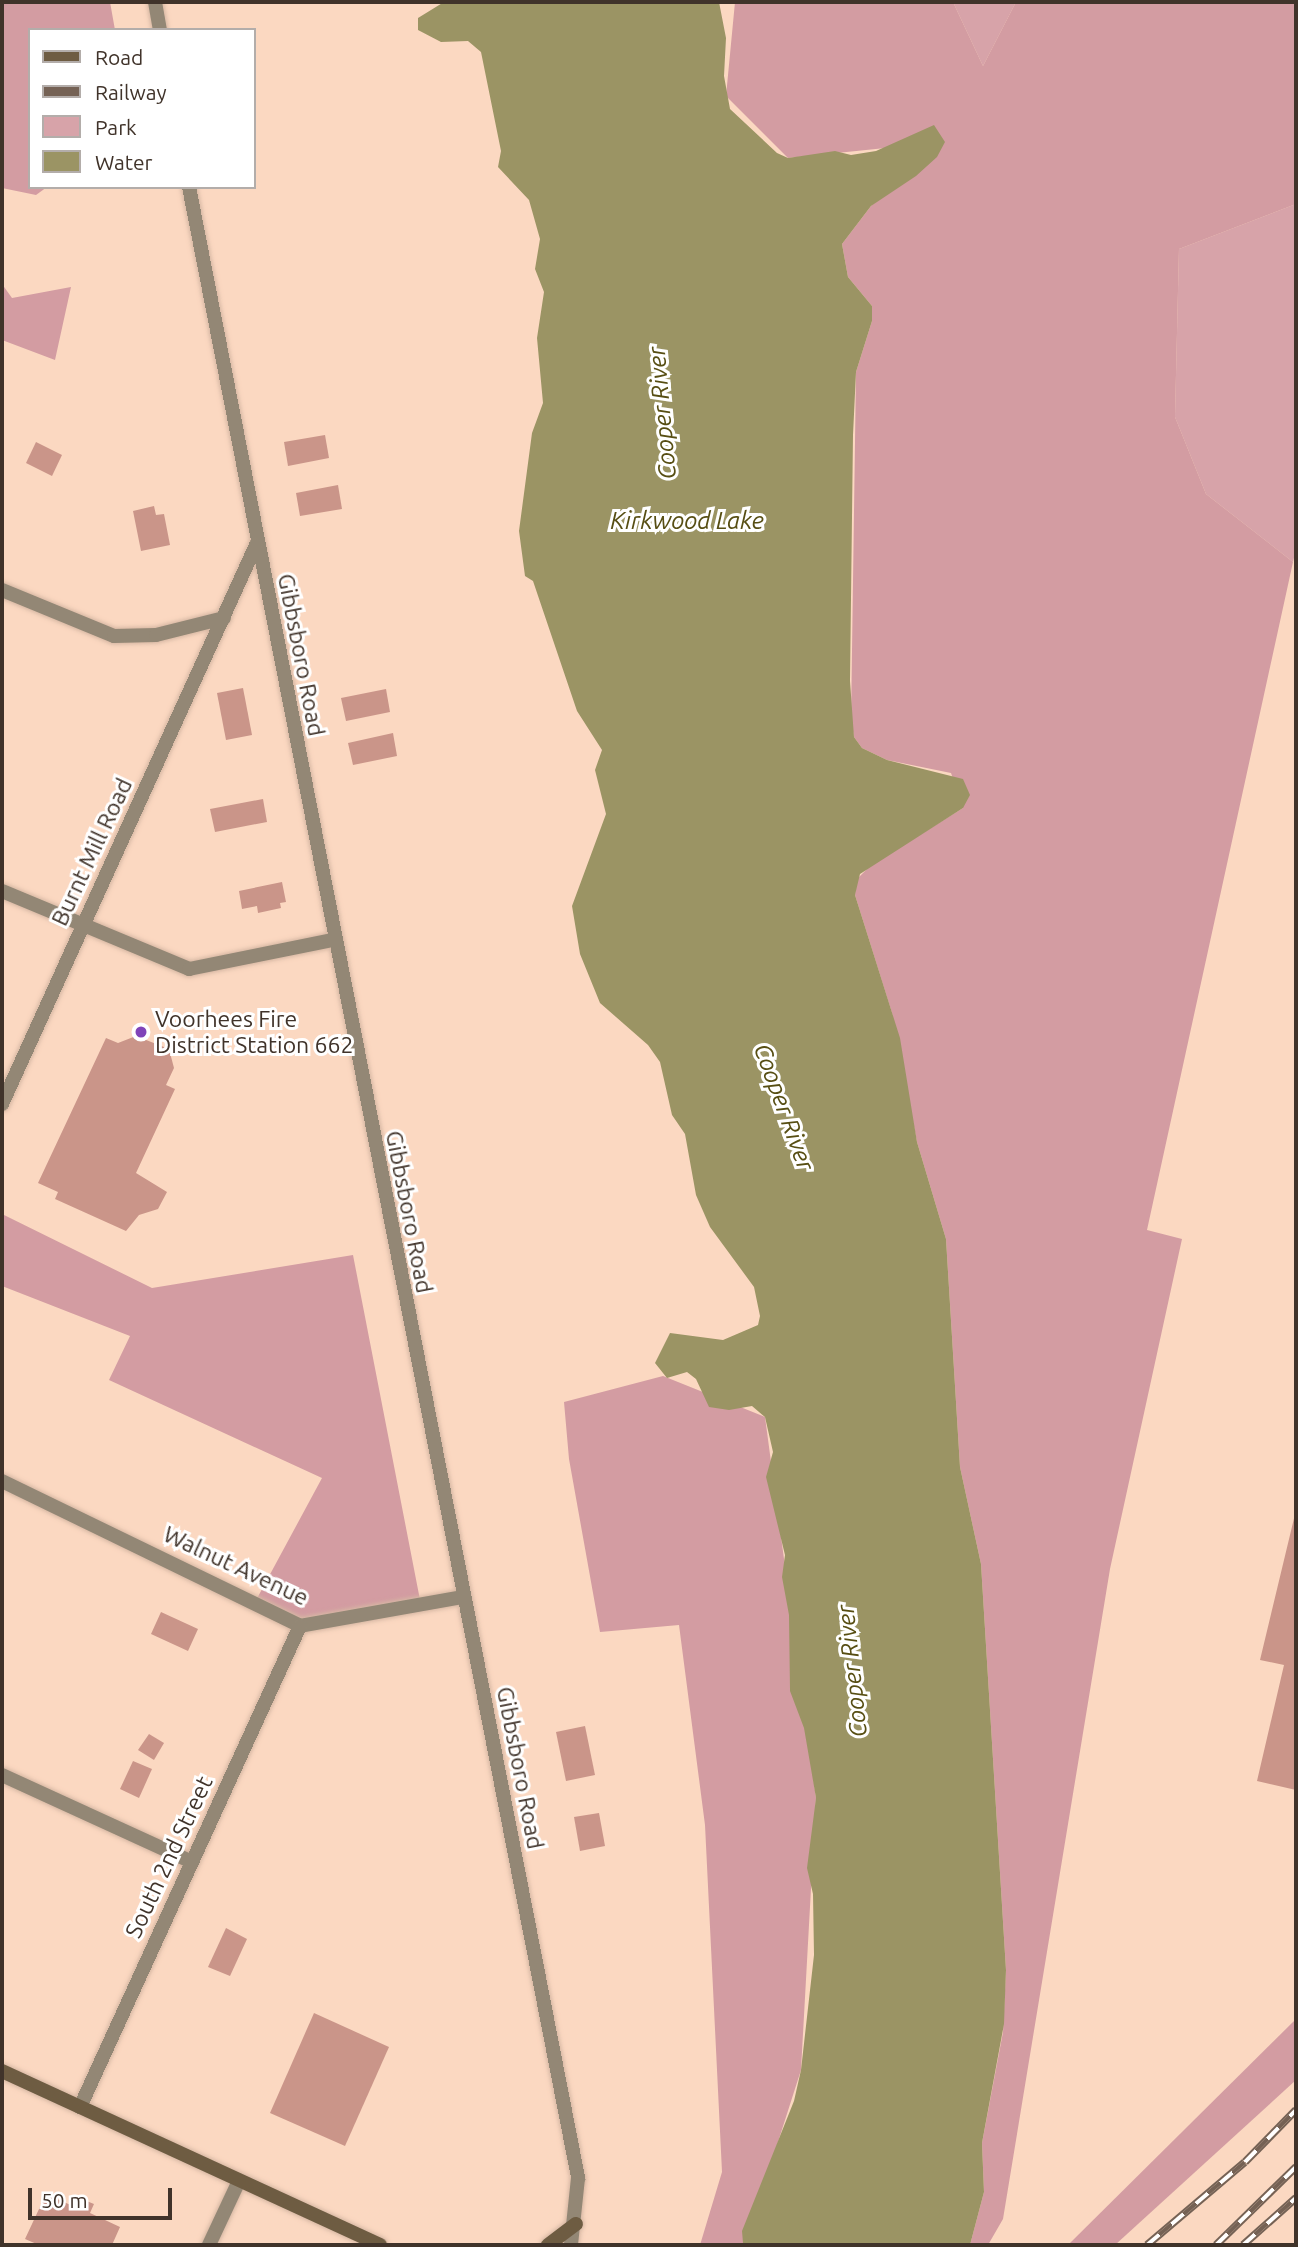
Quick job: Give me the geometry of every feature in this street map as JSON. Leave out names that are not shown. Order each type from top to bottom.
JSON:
[{"type":"main road","points":[[2,2071],[238,2183],[380,2245]]},
{"type":"main road","points":[[548,2245],[576,2224]]},
{"type":"street","points":[[155,2],[160,28]]},
{"type":"street","name":"Gibbsboro Road","points":[[189,189],[333,940],[578,2178],[576,2224],[571,2245]]},
{"type":"street","name":"Burnt Mill Road","points":[[2,1104],[256,545]]},
{"type":"street","points":[[2,590],[114,636],[156,635],[224,618]]},
{"type":"street","points":[[2,891],[83,928],[190,969],[333,940]]},
{"type":"street","name":"Walnut Avenue","points":[[2,1481],[300,1626],[463,1597]]},
{"type":"street","name":"South 2nd Street","points":[[80,2107],[300,1626]]},
{"type":"street","points":[[2,1776],[192,1862]]},
{"type":"street","points":[[209,2245],[238,2183]]},
{"type":"green space","points":[[953,2],[1016,2],[983,66]]},
{"type":"green space","points":[[1296,204],[1296,549],[1293,562],[1206,494],[1175,417],[1179,249]]},
{"type":"shaded area","points":[[2,2],[110,2],[115,28],[28,28],[28,189],[44,189],[36,195],[2,188]]},
{"type":"shaded area","points":[[735,2],[953,2],[983,66],[1016,2],[1296,2],[1296,204],[1179,249],[1175,417],[1206,494],[1293,562],[1147,1230],[1182,1239],[1110,1569],[1003,2219],[988,2245],[970,2245],[984,2192],[982,2143],[1003,2032],[1006,1970],[981,1564],[960,1467],[946,1239],[917,1142],[892,1013],[855,895],[856,880],[870,866],[963,808],[951,773],[887,760],[862,748],[854,737],[851,720],[856,372],[872,321],[872,306],[848,277],[842,244],[871,206],[944,142],[788,158],[726,96]]},
{"type":"shaded area","points":[[2,284],[12,298],[71,287],[55,360],[2,340]]},
{"type":"shaded area","points":[[2,1214],[152,1288],[353,1255],[421,1605],[311,1624],[254,1604],[322,1478],[109,1380],[130,1336],[2,1286]]},
{"type":"shaded area","points":[[663,1376],[765,1417],[816,1798],[801,2070],[745,2245],[700,2245],[722,2172],[705,1825],[679,1625],[600,1632],[569,1459],[564,1402]]},
{"type":"shaded area","points":[[1296,2019],[1296,2080],[1115,2245],[1068,2245]]},
{"type":"water","name":"Kirkwood Lake","points":[[444,2],[719,2],[726,38],[724,76],[730,109],[777,153],[788,158],[835,151],[851,155],[876,151],[934,125],[945,142],[937,157],[916,176],[871,206],[842,244],[848,277],[872,306],[872,321],[856,372],[853,435],[850,681],[854,737],[862,748],[887,760],[963,779],[970,795],[963,808],[860,874],[855,895],[900,1038],[917,1142],[946,1239],[960,1467],[981,1564],[1006,1970],[1004,2024],[982,2143],[984,2192],[970,2245],[743,2243],[742,2231],[794,2101],[801,2070],[814,1955],[813,1894],[807,1868],[816,1798],[804,1728],[790,1691],[789,1615],[782,1577],[785,1555],[766,1477],[773,1452],[765,1417],[752,1406],[729,1410],[709,1407],[696,1379],[687,1372],[667,1378],[655,1363],[670,1333],[723,1340],[758,1325],[760,1316],[754,1287],[710,1227],[696,1195],[685,1134],[672,1115],[660,1062],[648,1045],[600,1003],[580,954],[572,906],[606,814],[595,770],[602,750],[577,711],[533,581],[525,576],[519,531],[532,433],[543,403],[537,338],[544,292],[535,269],[540,239],[529,200],[498,167],[501,151],[481,52],[468,41],[441,42],[418,30],[418,18]]},
{"type":"building","points":[[325,435],[329,458],[288,466],[284,442]]},
{"type":"building","points":[[36,442],[62,455],[52,476],[26,463]]},
{"type":"building","points":[[338,485],[342,509],[300,516],[296,493]]},
{"type":"building","points":[[154,506],[156,515],[164,514],[170,545],[141,551],[133,511]]},
{"type":"building","points":[[243,688],[252,735],[226,740],[217,693]]},
{"type":"building","points":[[386,689],[390,712],[346,721],[341,698]]},
{"type":"building","points":[[393,733],[397,756],[353,765],[348,743]]},
{"type":"building","points":[[263,799],[267,822],[215,832],[210,809]]},
{"type":"building","points":[[282,882],[286,902],[280,903],[281,908],[258,913],[257,906],[242,909],[239,891]]},
{"type":"building","points":[[136,1036],[169,1049],[174,1068],[166,1085],[175,1089],[136,1173],[167,1192],[158,1209],[139,1215],[126,1231],[55,1199],[58,1192],[38,1183],[106,1038],[118,1043]]},
{"type":"building","points":[[1296,1510],[1296,1790],[1257,1781],[1284,1665],[1260,1660]]},
{"type":"building","points":[[161,1612],[198,1629],[188,1651],[151,1634]]},
{"type":"building","points":[[585,1726],[595,1775],[566,1781],[556,1732]]},
{"type":"building","points":[[149,1734],[164,1743],[154,1760],[138,1750]]},
{"type":"building","points":[[133,1761],[152,1769],[139,1798],[120,1789]]},
{"type":"building","points":[[599,1813],[605,1846],[580,1851],[574,1817]]},
{"type":"building","points":[[226,1928],[247,1939],[230,1976],[208,1967]]},
{"type":"building","points":[[314,2013],[389,2047],[345,2146],[270,2113]]},
{"type":"building","points":[[46,2194],[75,2207],[79,2198],[94,2204],[90,2213],[120,2227],[112,2245],[39,2245],[25,2239]]},
{"type":"railway","points":[[1147,2245],[1245,2162],[1296,2110]]},
{"type":"railway","points":[[1216,2245],[1296,2167]]},
{"type":"railway","points":[[1243,2245],[1296,2198]]},
{"type":"place","name":"Voorhees Fire District Station 662","points":[[141,1032]]},
{"type":"water label","name":"Cooper River","points":[[662,413]]},
{"type":"water label","name":"Cooper River","points":[[784,1107]]},
{"type":"water label","name":"Cooper River","points":[[852,1671]]}]
